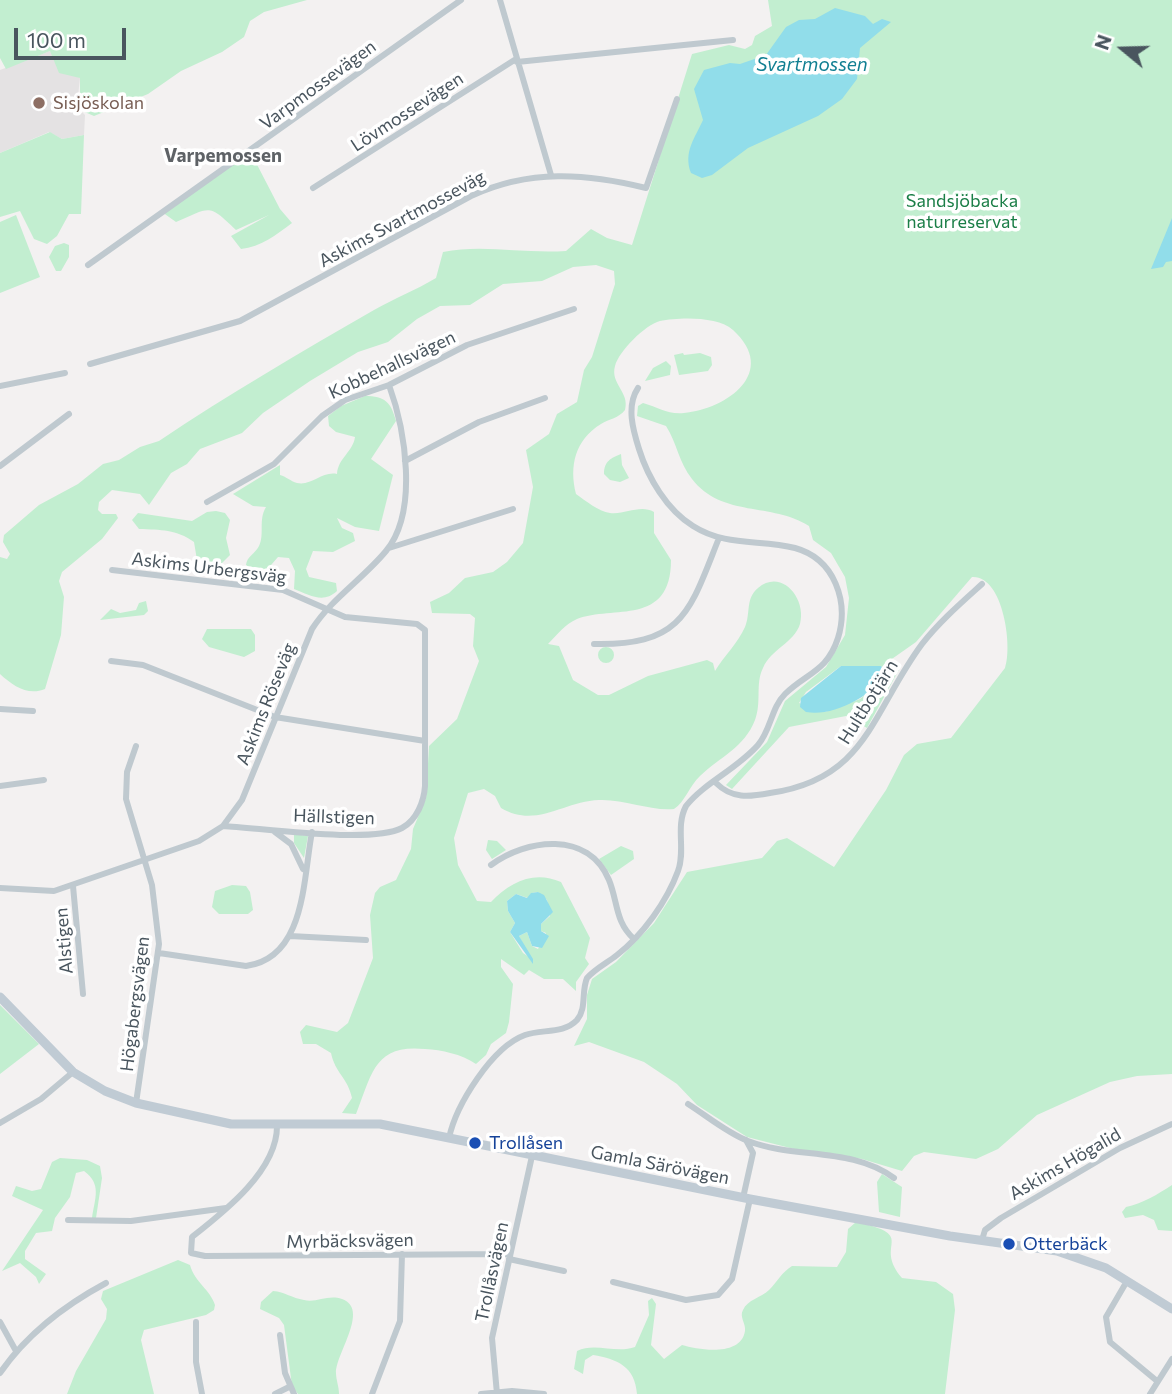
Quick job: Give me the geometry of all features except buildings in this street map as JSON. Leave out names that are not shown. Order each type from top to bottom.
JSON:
[{"type":"street","name":"Varpmossevägen","points":[[88,265],[461,0]]},
{"type":"street","points":[[500,0],[551,175]]},
{"type":"street","name":"Lövmossevägen","points":[[313,188],[516,60],[733,40]]},
{"type":"street","name":"Askims Svartmosseväg","points":[[90,364],[240,321],[471,196],[509,181],[551,175],[597,177],[646,188],[677,99]]},
{"type":"street","name":"Kobbehallsvägen","points":[[207,502],[274,464],[336,404],[389,385],[467,345],[575,309]]},
{"type":"street","points":[[0,386],[65,373]]},
{"type":"street","name":"Askims Röseväg","points":[[0,888],[44,892],[73,886],[199,841],[223,826],[243,797],[308,637],[326,610],[389,548],[404,496],[405,461],[400,419],[389,385]]},
{"type":"street","points":[[449,1138],[461,1105],[495,1057],[523,1036],[561,1029],[573,1023],[583,1009],[587,978],[634,939],[663,901],[678,869],[682,813],[696,795],[716,783],[765,737],[783,695],[810,677],[827,659],[838,638],[842,616],[838,588],[828,570],[815,558],[789,547],[745,544],[719,538],[693,527],[680,516],[647,472],[632,419],[632,399],[638,388]]},
{"type":"street","points":[[405,461],[479,422],[545,398]]},
{"type":"street","points":[[0,466],[69,414]]},
{"type":"street","points":[[389,548],[513,509]]},
{"type":"street","points":[[594,644],[640,641],[657,634],[681,618],[698,594],[719,538]]},
{"type":"street","name":"Askims Urbergsväg","points":[[112,570],[283,590],[326,610],[366,621],[423,626]]},
{"type":"street","name":"Hultbotjärn","points":[[716,783],[736,796],[760,795],[808,786],[839,769],[862,744],[891,690],[924,642],[982,584]]},
{"type":"street","name":"Hällstigen","points":[[223,826],[380,833],[409,823],[425,791],[423,626]]},
{"type":"street","points":[[111,661],[143,665],[275,717],[425,741]]},
{"type":"street","points":[[0,709],[33,710]]},
{"type":"street","name":"Högabergsvägen","points":[[135,1103],[159,953],[157,913],[126,799],[127,772],[136,746]]},
{"type":"street","points":[[0,786],[44,780]]},
{"type":"street","points":[[267,829],[283,836],[291,844],[301,862],[303,874]]},
{"type":"street","points":[[159,953],[246,966],[272,957],[290,936],[312,832]]},
{"type":"street","points":[[491,865],[512,850],[537,843],[561,844],[580,851],[606,873],[621,926],[634,939]]},
{"type":"street","name":"Alstigen","points":[[73,886],[83,994]]},
{"type":"street","points":[[290,936],[366,940]]},
{"type":"street","name":"Gamla Särövägen","points":[[0,997],[73,1072],[105,1091],[135,1103],[222,1123],[362,1123],[449,1138],[746,1199],[1066,1253],[1106,1268],[1172,1309]]},
{"type":"street","points":[[0,1123],[58,1087],[73,1072]]},
{"type":"street","points":[[688,1104],[746,1140],[795,1153],[859,1161],[894,1178]]},
{"type":"street","name":"Askims Högalid","points":[[982,1240],[985,1230],[1001,1218],[1120,1148],[1172,1124]]},
{"type":"street","points":[[68,1220],[131,1221],[229,1208],[264,1164],[276,1142],[277,1125]]},
{"type":"street","points":[[613,1282],[686,1300],[718,1296],[730,1283],[734,1271],[753,1153],[746,1140]]},
{"type":"street","name":"Trollåsvägen","points":[[497,1393],[491,1345],[532,1156]]},
{"type":"street","name":"Myrbäcksvägen","points":[[229,1208],[192,1237],[191,1253],[205,1256],[509,1256],[564,1271]]},
{"type":"street","points":[[372,1394],[400,1318],[402,1254]]},
{"type":"street","points":[[1127,1281],[1107,1318],[1110,1342],[1157,1381]]},
{"type":"street","points":[[0,1373],[16,1351],[67,1306],[106,1283]]},
{"type":"street","points":[[0,1322],[16,1351]]},
{"type":"street","points":[[196,1322],[196,1363],[202,1394]]},
{"type":"street","points":[[280,1335],[289,1387],[294,1394]]},
{"type":"street","points":[[1150,1394],[1172,1359]]},
{"type":"street","points":[[275,1394],[289,1387]]},
{"type":"street","points":[[481,1394],[544,1394]]},
{"type":"shaded area","name":"Sisjöskolan","points":[[50,51],[80,78],[78,96],[80,110],[85,115],[84,135],[62,139],[49,132],[0,153],[0,70]]},
{"type":"green space","points":[[0,0],[307,0],[264,12],[250,21],[244,37],[222,52],[181,71],[148,94],[94,116],[80,110],[80,78],[59,73],[50,51],[6,69],[0,58]]},
{"type":"green space","name":"Sandsjöbacka naturreservat","points":[[768,0],[1172,0],[1172,1074],[1137,1076],[1110,1082],[1037,1115],[998,1149],[976,1159],[924,1152],[914,1156],[902,1171],[862,1159],[794,1149],[747,1137],[697,1105],[677,1084],[644,1062],[589,1042],[574,1046],[587,1019],[587,995],[592,979],[616,962],[654,923],[687,872],[762,858],[777,841],[787,838],[834,867],[886,790],[904,755],[917,744],[951,738],[1005,668],[1007,658],[1006,629],[998,599],[983,579],[972,577],[916,642],[889,661],[901,666],[867,728],[846,716],[789,727],[732,789],[726,785],[767,742],[785,701],[826,667],[845,635],[849,598],[845,577],[831,553],[813,540],[809,526],[779,514],[732,505],[704,491],[688,473],[666,426],[637,416],[638,406],[643,403],[679,413],[716,404],[742,386],[749,374],[751,360],[746,345],[733,330],[708,320],[677,319],[654,323],[633,339],[617,360],[614,372],[625,398],[625,410],[592,430],[585,438],[576,454],[573,474],[576,494],[601,510],[610,513],[638,509],[654,512],[654,533],[671,560],[668,581],[661,596],[651,604],[638,609],[577,619],[548,644],[559,646],[573,680],[598,695],[609,695],[648,676],[707,660],[713,663],[715,671],[745,627],[754,592],[767,583],[783,584],[796,596],[800,605],[800,624],[793,636],[771,656],[763,668],[759,680],[757,713],[745,738],[700,776],[674,809],[599,800],[526,816],[501,808],[495,796],[484,789],[468,793],[454,838],[458,865],[477,901],[491,902],[506,889],[523,880],[541,877],[561,882],[590,938],[585,958],[589,964],[576,982],[576,991],[563,979],[544,979],[529,970],[524,975],[501,959],[501,967],[513,984],[509,1022],[506,1033],[491,1044],[486,1055],[476,1064],[458,1055],[438,1050],[395,1051],[377,1065],[356,1114],[342,1113],[352,1098],[348,1085],[335,1066],[331,1053],[316,1044],[303,1044],[300,1032],[306,1025],[337,1032],[348,1023],[373,958],[370,915],[375,893],[380,887],[396,880],[411,849],[413,829],[426,798],[429,746],[457,719],[479,661],[473,646],[475,618],[470,614],[432,613],[430,602],[449,593],[465,578],[493,572],[507,562],[523,543],[533,487],[526,450],[549,434],[557,414],[577,402],[584,370],[592,357],[615,284],[614,271],[596,265],[573,267],[542,281],[503,284],[470,305],[440,306],[417,319],[388,342],[358,352],[310,381],[263,413],[242,433],[200,449],[187,464],[171,473],[149,505],[140,494],[112,490],[99,502],[98,510],[102,514],[116,514],[118,518],[102,539],[62,572],[59,581],[64,597],[61,635],[45,689],[39,691],[21,689],[0,674],[0,557],[7,559],[10,554],[3,542],[4,535],[39,505],[78,484],[103,464],[119,460],[140,447],[159,441],[292,358],[374,310],[436,278],[443,252],[473,249],[566,251],[591,229],[607,238],[632,245],[692,54],[729,45],[745,49],[752,45],[755,36],[772,26]],"holes":[[[841,666],[881,666],[884,679],[860,699],[825,712],[799,703],[806,692]],[[538,892],[547,900],[550,916],[541,924],[541,931],[546,933],[538,949],[532,946],[527,932],[519,936],[529,957],[523,953],[510,932],[515,923],[508,911],[507,901],[516,894],[528,898],[532,893]]]},
{"type":"green space","points":[[50,132],[62,139],[84,135],[81,214],[69,214],[57,236],[47,244],[34,239],[20,211],[0,217],[0,153]]},
{"type":"green space","points":[[251,153],[280,209],[292,223],[274,236],[255,246],[241,249],[231,236],[269,215],[236,230],[220,215],[209,210],[176,222],[162,212]]},
{"type":"green space","points":[[16,215],[40,277],[0,293],[0,222]]},
{"type":"green space","points":[[64,243],[69,245],[69,257],[61,271],[56,271],[49,257],[55,246]]},
{"type":"green space","points":[[700,353],[711,357],[712,365],[708,371],[679,375],[674,355]]},
{"type":"green space","points":[[666,361],[671,366],[670,375],[645,381],[653,368]]},
{"type":"green space","points":[[365,396],[386,401],[394,414],[396,421],[371,459],[393,475],[379,531],[355,527],[337,518],[342,528],[353,533],[355,541],[333,552],[313,551],[306,569],[309,577],[336,583],[337,591],[327,597],[316,597],[294,589],[295,571],[289,558],[278,557],[265,572],[257,572],[246,565],[261,541],[262,517],[266,507],[253,506],[233,494],[280,465],[280,475],[297,483],[337,474],[355,437],[336,432],[329,426],[328,416],[341,406]]},
{"type":"green space","points":[[621,454],[622,465],[629,478],[620,482],[610,480],[604,474],[605,466]]},
{"type":"green space","points":[[207,512],[225,513],[230,520],[226,538],[230,555],[221,564],[206,571],[198,566],[194,542],[174,532],[139,529],[132,520],[138,513],[192,521]]},
{"type":"green space","points":[[146,601],[148,611],[144,615],[100,620],[111,609],[120,613],[136,610],[139,603]]},
{"type":"green space","points":[[207,629],[251,629],[255,635],[255,651],[244,657],[209,647],[202,639]]},
{"type":"green space","points":[[606,647],[612,649],[612,661],[606,663],[600,661],[598,655],[600,649]]},
{"type":"green space","points":[[294,834],[308,836],[304,858],[294,843]]},
{"type":"green space","points":[[488,840],[497,841],[506,850],[492,859],[486,850]]},
{"type":"green space","points":[[621,846],[633,851],[634,859],[611,875],[599,859]]},
{"type":"green space","points":[[232,885],[246,886],[250,892],[253,910],[248,914],[219,914],[212,907],[215,891]]},
{"type":"green space","points":[[0,1005],[39,1044],[0,1074]]},
{"type":"green space","points":[[60,1158],[87,1160],[100,1166],[102,1178],[96,1218],[92,1218],[96,1198],[93,1181],[84,1171],[76,1173],[70,1197],[55,1218],[52,1231],[36,1233],[25,1251],[25,1259],[46,1274],[39,1284],[36,1277],[20,1263],[2,1271],[43,1210],[12,1196],[16,1186],[32,1191],[41,1189],[52,1162]]},
{"type":"green space","points":[[882,1174],[902,1187],[900,1217],[879,1212],[877,1182]]},
{"type":"green space","points":[[1172,1185],[1172,1231],[1158,1230],[1154,1220],[1143,1215],[1125,1218],[1122,1212],[1126,1207],[1144,1201]]},
{"type":"green space","points":[[856,1222],[875,1227],[891,1237],[891,1256],[902,1278],[936,1282],[953,1294],[955,1310],[945,1394],[637,1394],[629,1371],[610,1359],[593,1355],[585,1360],[583,1374],[574,1369],[577,1351],[635,1347],[649,1315],[648,1301],[652,1298],[656,1304],[651,1345],[664,1359],[682,1345],[718,1350],[736,1345],[745,1331],[742,1313],[745,1307],[769,1290],[792,1266],[837,1267],[846,1252],[848,1229]]},
{"type":"green space","points":[[178,1260],[190,1265],[195,1277],[215,1305],[214,1310],[206,1315],[144,1330],[141,1340],[154,1394],[67,1394],[76,1371],[106,1319],[107,1309],[101,1299],[103,1291]]},
{"type":"green space","points":[[273,1291],[309,1301],[337,1298],[350,1304],[353,1312],[350,1332],[337,1364],[339,1394],[298,1394],[292,1386],[284,1325],[279,1318],[260,1309],[261,1302]]},
{"type":"water","name":"Svartmossen","points":[[835,8],[865,16],[873,24],[882,19],[891,22],[860,48],[857,79],[842,99],[818,116],[748,148],[712,175],[702,178],[691,173],[689,152],[703,120],[694,89],[704,70],[730,63],[740,64],[766,55],[786,27],[799,20],[815,19]]},
{"type":"water","points":[[1172,218],[1172,261],[1166,262],[1163,267],[1151,269]]},
{"type":"water","points":[[841,666],[881,666],[887,675],[861,697],[839,708],[817,713],[806,712],[800,707],[801,698]]},
{"type":"water","points":[[531,893],[544,895],[553,912],[541,924],[541,931],[549,936],[542,948],[532,946],[527,932],[519,936],[533,959],[533,964],[510,932],[515,923],[508,911],[507,901],[516,894],[527,898]]},
{"type":"place","name":"Sisjöskolan","points":[[39,103]]},
{"type":"place","name":"Trollåsen","points":[[475,1143]]},
{"type":"place","name":"Otterbäck","points":[[1009,1244]]},
{"type":"district","name":"Varpemossen","points":[[223,156]]}]
